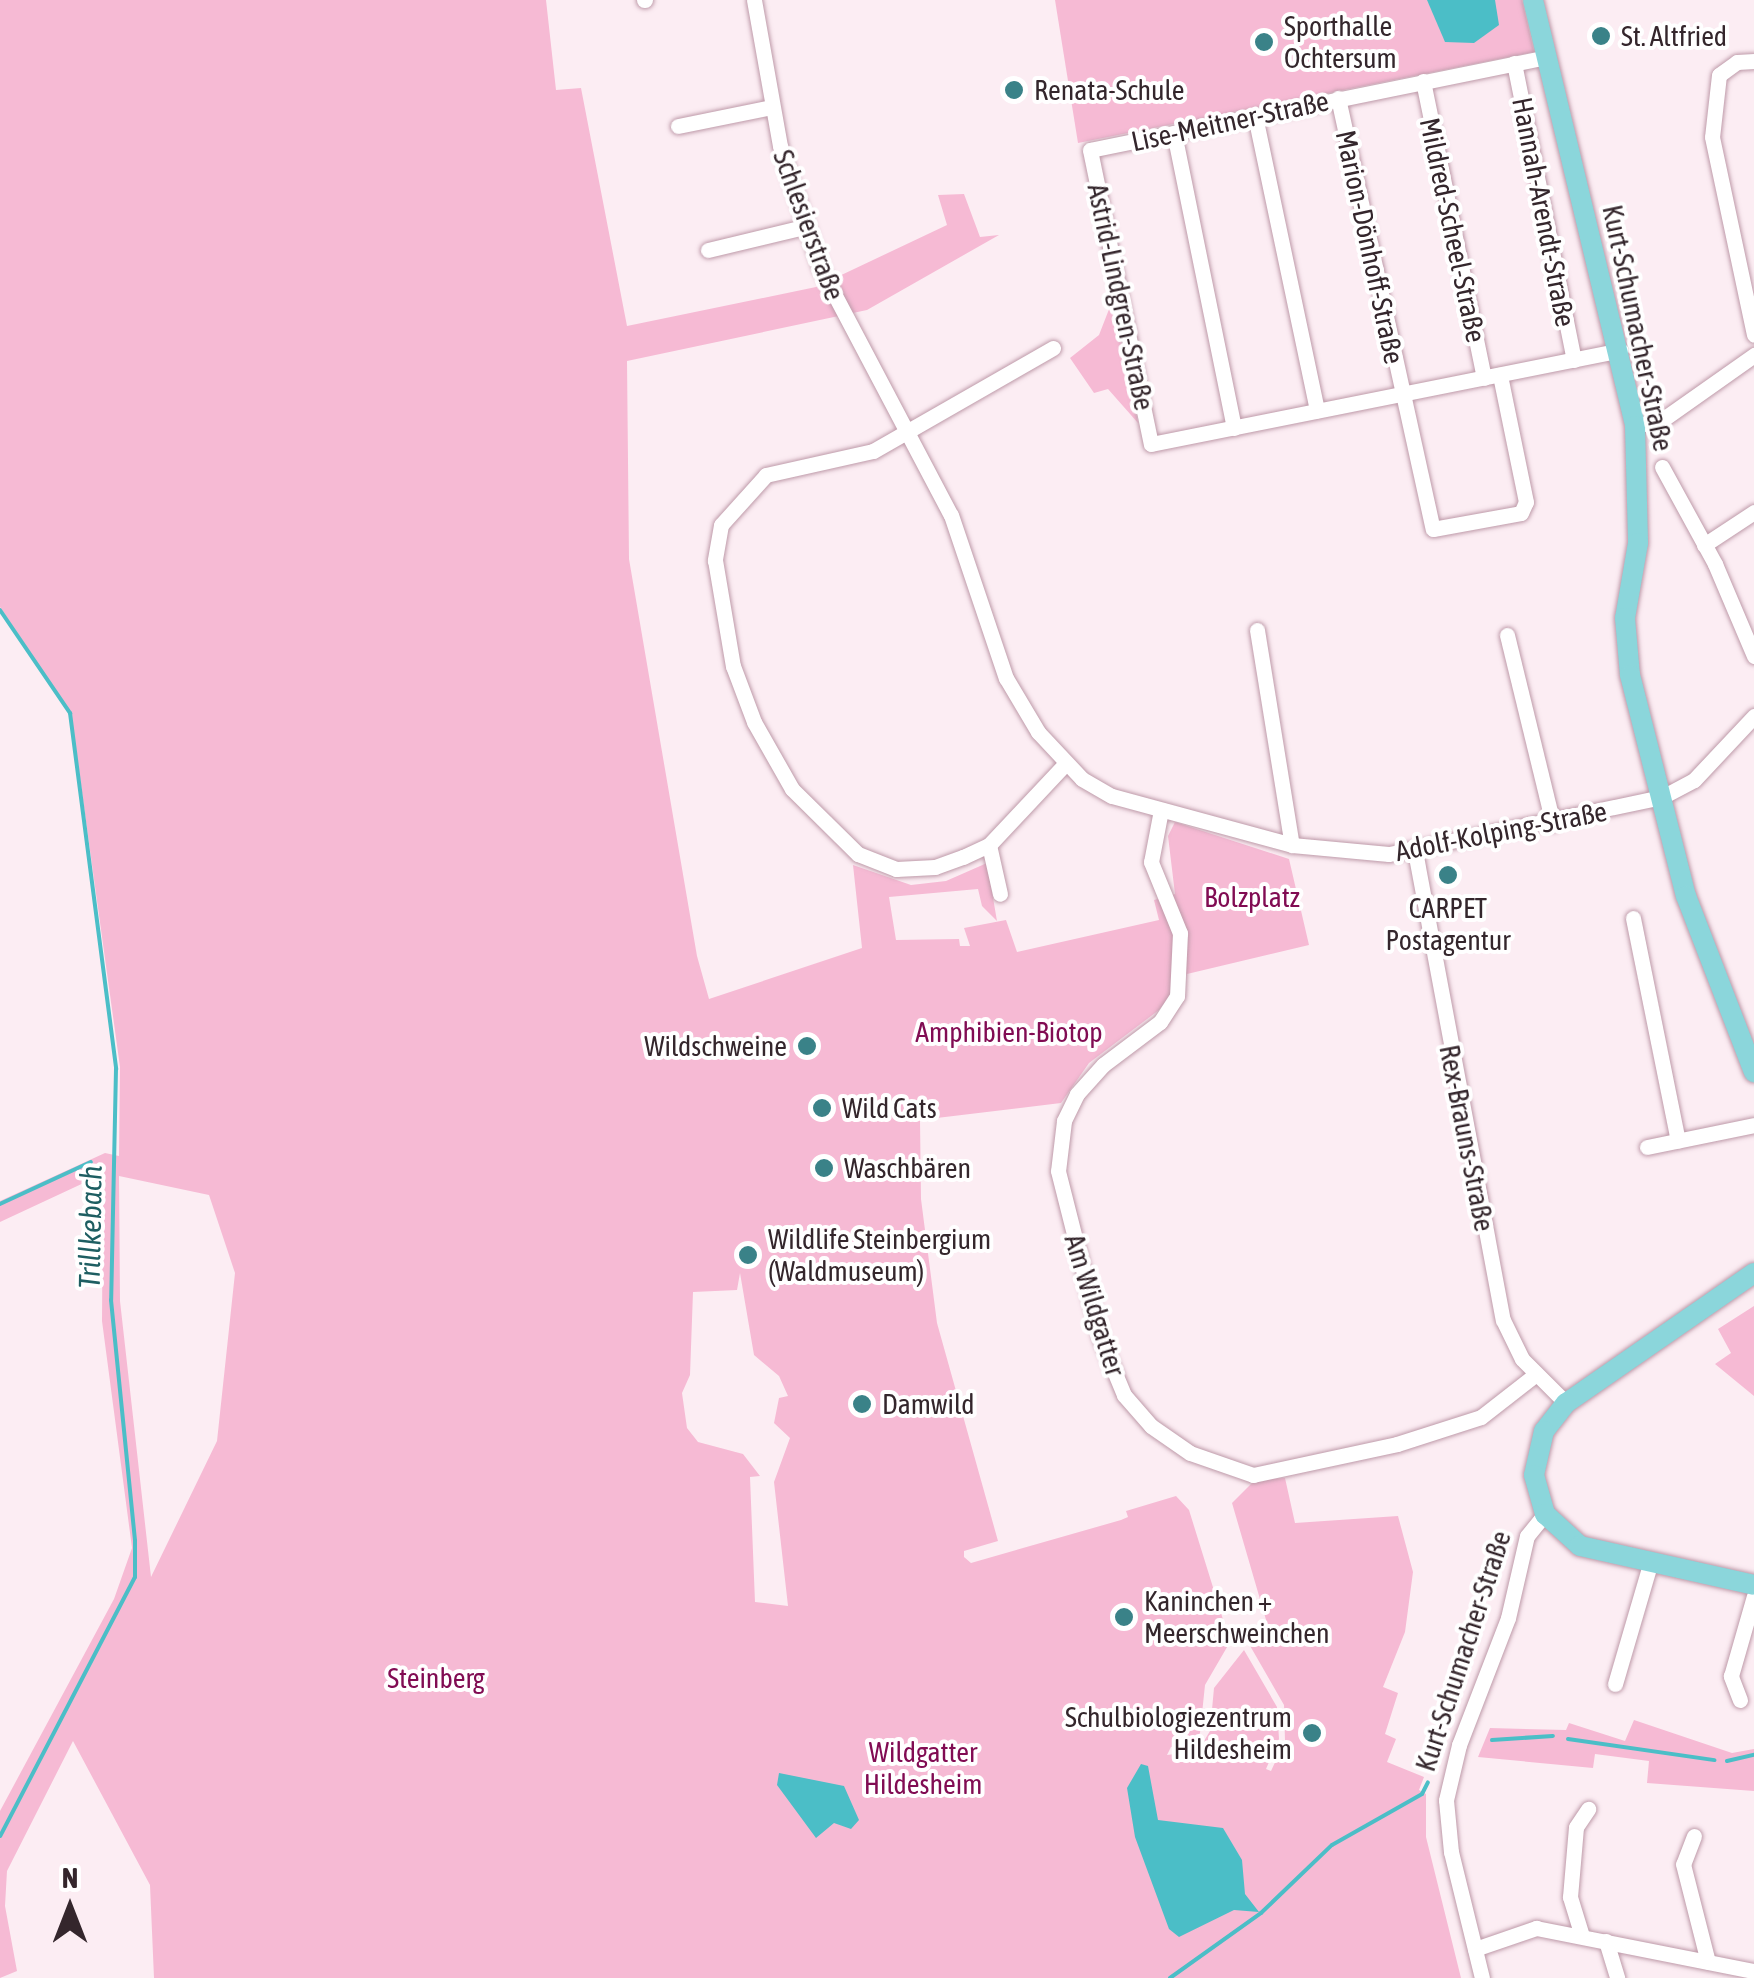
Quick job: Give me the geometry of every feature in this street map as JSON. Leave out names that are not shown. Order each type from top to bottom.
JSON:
[{"type":"main road","name":"Kurt-Schumacher-Straße","points":[[1533,0],[1620,350],[1635,426],[1638,543],[1625,648],[1689,907],[1754,1072]]},
{"type":"main road","name":"Kurt-Schumacher-Straße","points":[[1545,1514],[1535,1489],[1535,1460],[1544,1431],[1566,1403],[1754,1273]]},
{"type":"main road","points":[[1545,1514],[1580,1546],[1754,1586]]},
{"type":"street","name":"Schlesierstraße","points":[[754,0],[770,107],[804,227],[838,307],[909,433]]},
{"type":"street","name":"Lise-Meitner-Straße","points":[[1090,150],[1546,56]]},
{"type":"street","points":[[1754,61],[1737,62],[1719,75],[1712,137],[1754,334]]},
{"type":"street","name":"Hannah-Arendt-Straße","points":[[1514,63],[1574,360]]},
{"type":"street","name":"Mildred-Scheel-Straße","points":[[1401,395],[1433,530],[1521,513],[1526,502],[1492,377],[1423,81]]},
{"type":"street","name":"Marion-Dönhoff-Straße","points":[[1338,98],[1401,395]]},
{"type":"street","points":[[678,126],[770,107]]},
{"type":"street","points":[[1255,116],[1317,411]]},
{"type":"street","points":[[1174,132],[1234,428],[1620,350]]},
{"type":"street","name":"Astrid-Lindgren-Straße","points":[[1090,150],[1151,444],[1234,428]]},
{"type":"street","points":[[708,250],[804,227]]},
{"type":"street","points":[[1053,348],[909,433],[835,464],[766,475],[740,496],[721,525],[714,560],[733,666],[754,722],[792,788],[858,854],[896,869],[935,867],[990,845],[1064,764]]},
{"type":"street","points":[[1635,426],[1662,420],[1754,356]]},
{"type":"street","name":"Adolf-Kolping-Straße","points":[[909,433],[951,515],[1006,678],[1064,764],[1112,796],[1292,845],[1415,851],[1662,797],[1694,780],[1754,716]]},
{"type":"street","points":[[1661,477],[1704,544],[1754,656]]},
{"type":"street","points":[[1704,544],[1754,512]]},
{"type":"street","points":[[1258,630],[1292,845]]},
{"type":"street","points":[[1507,635],[1552,823]]},
{"type":"street","name":"Am Wildgatter","points":[[1161,810],[1152,862],[1180,933],[1178,996],[1160,1022],[1103,1064],[1077,1094],[1064,1121],[1058,1171],[1100,1337],[1124,1395],[1151,1426],[1190,1452],[1253,1474],[1397,1444],[1481,1418],[1536,1374]]},
{"type":"street","points":[[990,845],[1000,894]]},
{"type":"street","name":"Rex-Brauns-Straße","points":[[1415,851],[1502,1320],[1536,1374],[1566,1403]]},
{"type":"street","points":[[1633,918],[1678,1141]]},
{"type":"street","points":[[1647,1147],[1754,1125]]},
{"type":"street","name":"Kurt-Schumacher-Straße","points":[[1482,1978],[1451,1852],[1448,1782],[1508,1618],[1527,1536],[1545,1514]]},
{"type":"street","points":[[1616,1684],[1650,1564]]},
{"type":"street","points":[[1740,1700],[1731,1676],[1754,1596]]},
{"type":"street","points":[[1582,1936],[1570,1897],[1576,1828],[1588,1809]]},
{"type":"street","points":[[1694,1836],[1683,1864],[1718,1968]]},
{"type":"street","points":[[1475,1949],[1524,1929],[1582,1936],[1718,1968],[1754,1970]]},
{"type":"street","points":[[1606,1941],[1617,1978]]},
{"type":"green space","name":"Steinberg","points":[[0,0],[546,0],[556,90],[581,88],[627,326],[816,287],[947,225],[938,195],[964,194],[980,237],[999,235],[867,310],[627,361],[629,559],[697,956],[709,999],[862,948],[853,865],[911,885],[946,881],[987,863],[997,921],[982,906],[978,889],[889,897],[896,940],[959,939],[960,946],[970,946],[964,928],[1006,920],[1017,952],[1159,920],[1154,900],[1175,894],[1168,836],[1175,822],[1289,859],[1309,945],[1187,974],[1159,1010],[1089,1063],[1061,1103],[920,1120],[921,1199],[937,1323],[998,1541],[964,1551],[964,1557],[971,1563],[1121,1520],[1128,1517],[1126,1511],[1176,1496],[1189,1510],[1230,1642],[1205,1685],[1200,1733],[1192,1745],[1171,1747],[1167,1755],[1198,1751],[1210,1731],[1214,1688],[1244,1650],[1277,1707],[1279,1739],[1266,1769],[1271,1771],[1285,1741],[1284,1705],[1249,1644],[1271,1637],[1232,1503],[1255,1480],[1285,1478],[1295,1523],[1398,1516],[1413,1572],[1405,1632],[1383,1687],[1398,1693],[1385,1734],[1396,1739],[1387,1762],[1424,1777],[1419,1790],[1426,1794],[1426,1837],[1461,1978],[154,1978],[150,1885],[73,1741],[7,1871],[5,1906],[17,1971],[0,1978],[0,1811],[114,1599],[132,1548],[102,1321],[103,1174],[0,1222],[0,1201],[105,1153],[119,1156],[120,1067],[71,713],[0,607]],"holes":[[[119,1176],[209,1195],[235,1273],[217,1441],[151,1577],[120,1301]],[[740,1273],[754,1355],[779,1376],[788,1396],[779,1398],[774,1423],[790,1438],[774,1482],[788,1606],[755,1602],[750,1477],[760,1476],[743,1454],[698,1442],[687,1428],[682,1393],[690,1375],[693,1292],[737,1290]]]},
{"type":"green space","points":[[1055,0],[1522,0],[1534,52],[1078,143]]},
{"type":"green space","points":[[1113,299],[1138,423],[1108,389],[1094,393],[1070,358],[1099,335]]},
{"type":"green space","points":[[1754,1306],[1754,1396],[1715,1364],[1731,1353],[1718,1329]]},
{"type":"green space","points":[[1634,1720],[1732,1753],[1754,1749],[1754,1791],[1647,1783],[1649,1761],[1595,1754],[1593,1768],[1478,1757],[1490,1728],[1566,1730],[1569,1723],[1625,1741]]},
{"type":"water","points":[[1427,0],[1495,0],[1499,25],[1474,43],[1445,42]]},
{"type":"water","points":[[1141,1764],[1148,1766],[1158,1820],[1223,1828],[1242,1860],[1245,1894],[1259,1912],[1234,1910],[1179,1937],[1169,1929],[1135,1837],[1127,1788]]},
{"type":"water","points":[[779,1773],[844,1786],[859,1820],[851,1829],[834,1823],[816,1838],[777,1785]]},
{"type":"waterway","name":"Trillkebach","points":[[0,610],[70,713],[116,1069],[111,1300],[135,1541],[135,1577],[0,1836]]},
{"type":"waterway","points":[[0,1204],[91,1162]]},
{"type":"waterway","points":[[1492,1740],[1553,1736]]},
{"type":"waterway","points":[[1568,1739],[1714,1760]]},
{"type":"waterway","points":[[1727,1761],[1754,1755]]},
{"type":"waterway","points":[[1170,1978],[1261,1913],[1332,1845],[1422,1794],[1428,1782]]},
{"type":"place","name":"St. Altfried","points":[[1601,36]]},
{"type":"place","name":"Sporthalle Ochtersum","points":[[1264,42]]},
{"type":"place","name":"Renata-Schule","points":[[1014,90]]},
{"type":"place","name":"CARPET Postagentur","points":[[1448,875]]},
{"type":"place","name":"Wildschweine","points":[[807,1046]]},
{"type":"place","name":"Wild Cats","points":[[822,1108]]},
{"type":"place","name":"Waschbären","points":[[824,1168]]},
{"type":"place","name":"Wildlife Steinbergium (Waldmuseum)","points":[[748,1255]]},
{"type":"place","name":"Damwild","points":[[862,1404]]},
{"type":"place","name":"Kaninchen + Meerschweinchen","points":[[1124,1617]]},
{"type":"place","name":"Schulbiologiezentrum Hildesheim","points":[[1312,1733]]},
{"type":"park label","name":"Bolzplatz","points":[[1252,897]]},
{"type":"park label","name":"Amphibien-Biotop","points":[[1009,1032]]},
{"type":"park label","name":"Wildgatter Hildesheim","points":[[923,1768]]}]
